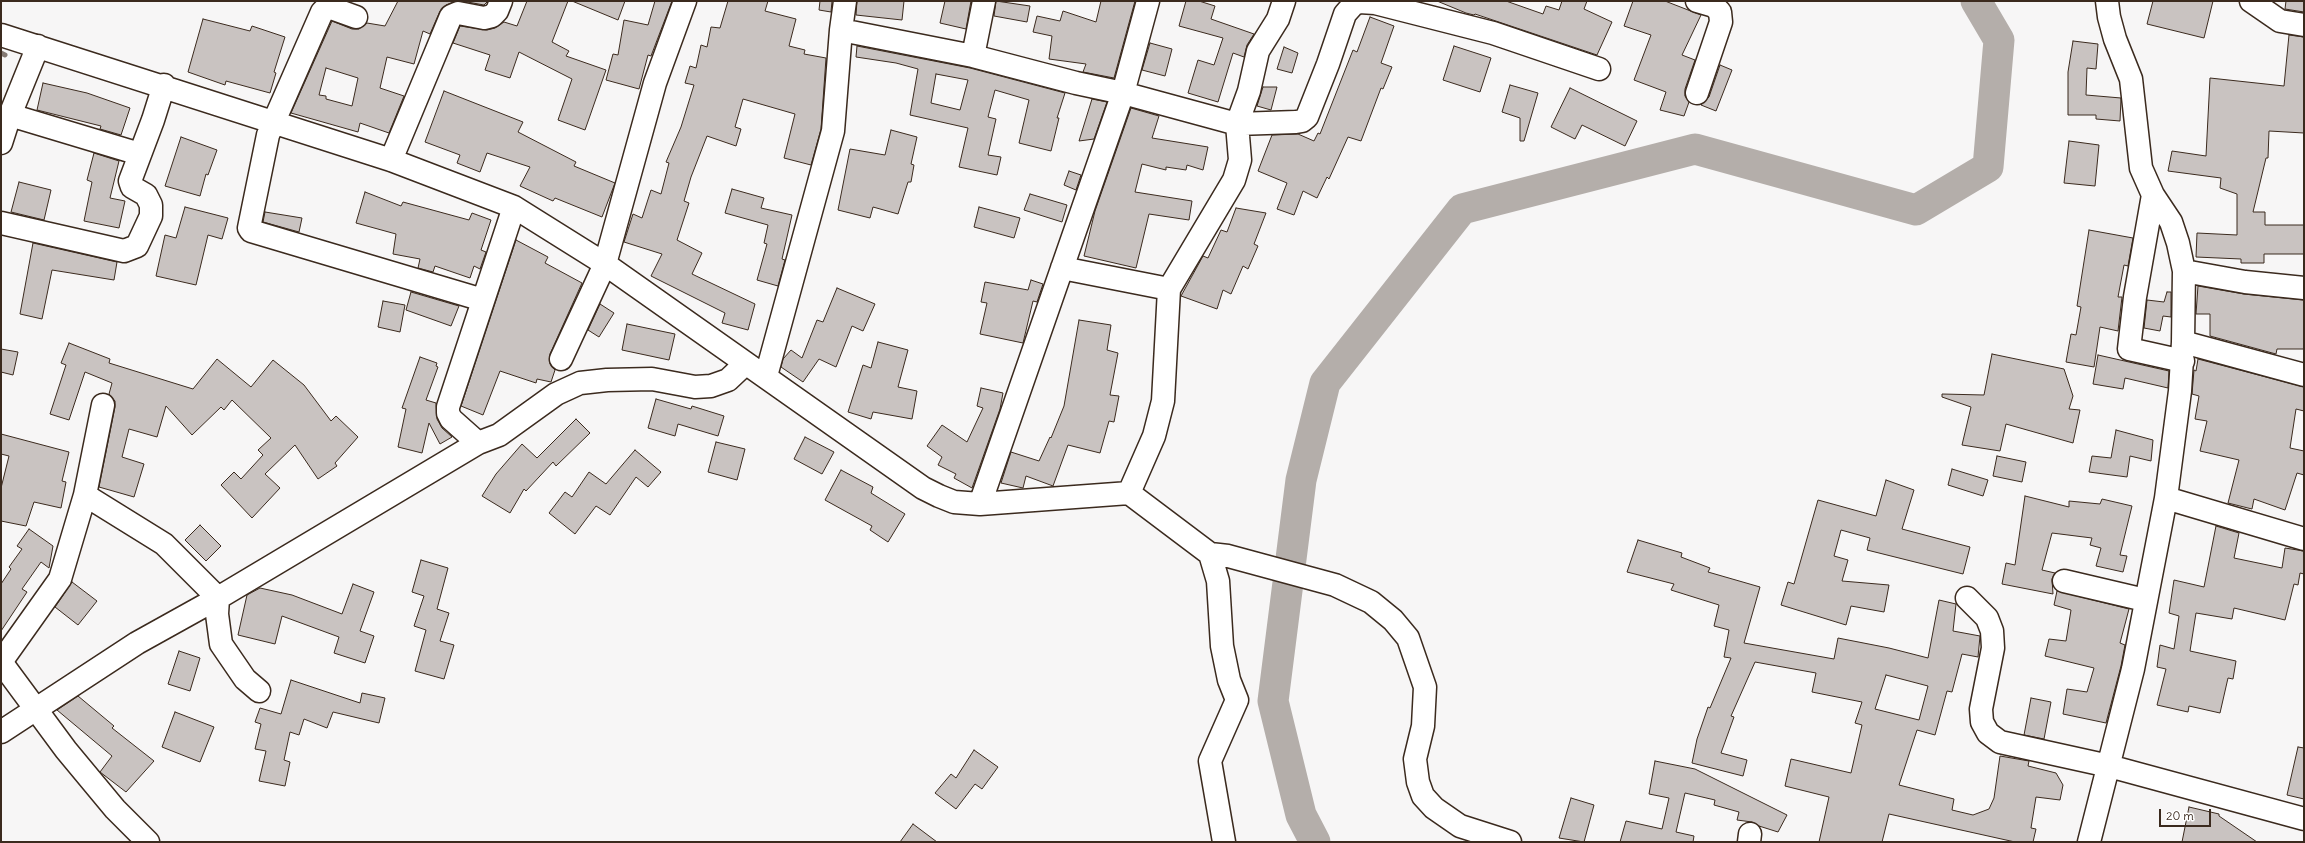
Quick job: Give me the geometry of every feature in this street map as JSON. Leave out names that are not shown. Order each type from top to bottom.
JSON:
[{"type":"street","points":[[391,160],[451,16],[458,13],[484,18],[492,16],[497,11],[501,1]]},
{"type":"street","points":[[561,359],[599,278],[655,83],[686,1]]},
{"type":"street","points":[[766,376],[834,131],[841,30],[845,1]]},
{"type":"street","points":[[973,56],[984,1]]},
{"type":"street","points":[[980,504],[1123,93],[1148,1]]},
{"type":"street","points":[[1129,493],[1154,436],[1162,401],[1166,368],[1169,289],[1234,180],[1240,160],[1238,124],[1249,91],[1258,51],[1278,19],[1284,1]]},
{"type":"street","points":[[1697,1],[1714,6],[1720,12],[1721,22],[1697,93]]},
{"type":"street","points":[[2088,842],[2133,669],[2145,600],[2166,498],[2183,352],[2184,271],[2178,243],[2171,222],[2153,195],[2141,168],[2130,79],[2115,39],[2109,17],[2107,1]]},
{"type":"street","points":[[2251,1],[2280,21],[2304,25]]},
{"type":"street","points":[[841,30],[973,56],[1076,83],[1123,93],[1238,124],[1296,122],[1306,117],[1328,64],[1345,14],[1359,2],[1375,3],[1493,33],[1599,69]]},
{"type":"street","points":[[356,17],[331,8],[326,8],[322,12],[269,135],[249,225],[251,231],[484,300]]},
{"type":"street","points":[[1,35],[38,46],[162,92],[269,135],[391,160],[514,207],[599,278],[766,376],[923,488],[954,502],[980,504],[1129,493],[1219,555],[1335,585],[1372,602],[1393,620],[1408,638],[1418,662],[1425,687],[1423,726],[1415,759],[1418,782],[1423,796],[1434,808],[1460,826],[1510,842]]},
{"type":"street","points":[[1,143],[10,115],[38,46]]},
{"type":"street","points":[[1,223],[124,251],[131,250],[137,246],[150,216],[151,204],[146,195],[130,185],[138,158],[162,92]]},
{"type":"street","points":[[10,115],[133,152],[138,158]]},
{"type":"street","points":[[2153,195],[2135,297],[2128,349],[2183,352],[2304,375]]},
{"type":"street","points":[[478,444],[451,419],[448,413],[514,207]]},
{"type":"street","points":[[1062,268],[1169,289]]},
{"type":"street","points":[[2184,271],[2246,282],[2304,288]]},
{"type":"street","points":[[1,732],[33,704],[137,643],[218,606],[478,444],[499,435],[556,394],[580,383],[652,379],[695,386],[711,386],[728,380],[745,364]]},
{"type":"street","points":[[103,405],[85,495],[60,579],[1,662],[66,750],[115,809],[148,842]]},
{"type":"street","points":[[85,495],[164,544],[218,606],[221,644],[246,678],[259,691]]},
{"type":"street","points":[[2166,498],[2304,539]]},
{"type":"street","points":[[1219,555],[1218,581],[1222,646],[1233,707],[1210,761],[1224,842]]},
{"type":"street","points":[[2064,581],[2145,600]]},
{"type":"street","points":[[1967,598],[1987,618],[1992,631],[1993,648],[1981,710],[1982,722],[1988,733],[2000,742],[2109,766],[2304,819]]},
{"type":"building","points":[[398,1],[457,1],[446,5],[440,11],[430,34],[423,31],[414,64],[387,57],[380,88],[404,96],[389,133],[360,123],[358,132],[291,113],[332,21],[352,29],[359,29],[367,23],[385,26]],"holes":[[[326,68],[358,78],[352,106],[326,99],[326,96],[319,95]]]},
{"type":"building","points":[[462,1],[488,1],[484,5]]},
{"type":"building","points":[[527,1],[568,1],[552,42],[569,51],[566,56],[606,70],[585,130],[558,120],[572,79],[519,52],[510,78],[485,70],[490,55],[453,43],[460,26],[487,30],[495,28],[504,22],[517,26]]},
{"type":"building","points":[[572,1],[625,1],[618,20]]},
{"type":"building","points":[[655,1],[672,1],[651,56],[648,55],[639,89],[606,80],[613,54],[618,55],[624,20],[648,25]]},
{"type":"building","points":[[728,1],[768,1],[765,11],[796,19],[789,46],[805,50],[804,54],[826,58],[821,129],[811,165],[784,158],[795,114],[743,99],[735,127],[741,129],[736,146],[707,136],[691,177],[684,201],[689,203],[677,240],[702,253],[692,274],[755,304],[748,330],[722,323],[725,313],[651,276],[662,254],[624,242],[633,214],[642,218],[651,190],[661,194],[669,163],[666,162],[681,127],[694,85],[685,83],[690,66],[696,68],[701,45],[707,47],[711,27],[720,28]]},
{"type":"building","points":[[820,1],[832,1],[831,12],[819,10]]},
{"type":"building","points":[[857,1],[904,1],[902,20],[856,15]]},
{"type":"building","points":[[945,1],[971,1],[966,29],[940,23]]},
{"type":"building","points":[[996,1],[1030,6],[1027,22],[994,16]]},
{"type":"building","points":[[1101,1],[1135,1],[1114,78],[1083,72],[1086,64],[1049,59],[1052,36],[1033,32],[1037,16],[1060,21],[1063,11],[1096,22]]},
{"type":"building","points":[[1186,1],[1199,1],[1215,6],[1211,19],[1254,34],[1247,45],[1244,57],[1233,53],[1218,102],[1188,93],[1198,60],[1214,65],[1223,38],[1179,26]]},
{"type":"building","points":[[1437,1],[1506,1],[1543,14],[1546,6],[1559,10],[1562,1],[1587,1],[1584,9],[1612,22],[1597,55],[1475,14],[1466,13]]},
{"type":"building","points":[[1633,1],[1665,1],[1701,15],[1682,55],[1695,60],[1685,89],[1685,96],[1689,102],[1684,116],[1660,110],[1666,92],[1634,80],[1651,35],[1624,26]]},
{"type":"building","points":[[2153,1],[2213,1],[2204,38],[2147,24]]},
{"type":"building","points":[[2286,1],[2304,1],[2304,12],[2285,9]]},
{"type":"building","points":[[1370,17],[1394,26],[1381,63],[1392,67],[1383,89],[1381,88],[1361,141],[1348,137],[1329,179],[1327,177],[1317,198],[1303,191],[1294,215],[1277,209],[1287,183],[1258,171],[1272,135],[1298,134],[1314,141],[1318,133],[1320,134],[1353,50],[1357,52]]},
{"type":"building","points":[[203,19],[250,31],[252,26],[285,37],[274,72],[276,73],[270,93],[226,81],[225,85],[188,72]]},
{"type":"building","points":[[2289,35],[2304,37],[2304,133],[2269,131],[2268,158],[2266,158],[2253,212],[2265,212],[2265,225],[2304,225],[2304,254],[2264,254],[2264,263],[2241,263],[2241,259],[2196,257],[2197,233],[2237,235],[2237,194],[2220,188],[2221,178],[2168,171],[2172,151],[2206,156],[2210,78],[2284,86]]},
{"type":"building","points":[[2073,41],[2098,44],[2096,69],[2087,68],[2086,95],[2121,98],[2120,121],[2096,119],[2096,115],[2068,115],[2068,72]]},
{"type":"building","points":[[1150,43],[1172,49],[1165,76],[1142,70]]},
{"type":"building","points":[[857,46],[970,68],[1065,93],[1057,118],[1059,118],[1051,151],[1019,143],[1029,100],[995,90],[988,117],[996,119],[988,155],[1001,157],[997,175],[959,167],[968,128],[910,115],[918,69],[896,63],[856,57]],"holes":[[[936,74],[968,80],[960,110],[931,103]]]},
{"type":"building","points":[[1454,46],[1491,58],[1480,92],[1443,80]]},
{"type":"building","points":[[1284,47],[1298,53],[1292,73],[1277,69]]},
{"type":"building","points":[[1720,65],[1732,70],[1716,111],[1701,105],[1709,97]]},
{"type":"building","points":[[43,83],[87,93],[130,108],[121,135],[100,129],[101,126],[37,110]]},
{"type":"building","points":[[1510,85],[1538,93],[1524,141],[1520,141],[1520,118],[1502,112]]},
{"type":"building","points":[[1263,87],[1277,87],[1271,110],[1257,106]]},
{"type":"building","points":[[1570,88],[1637,121],[1625,146],[1582,125],[1575,139],[1551,127]]},
{"type":"building","points":[[444,91],[523,122],[518,132],[576,162],[574,166],[615,183],[602,217],[555,198],[553,201],[520,186],[530,167],[487,153],[480,172],[457,163],[460,155],[425,142]]},
{"type":"building","points":[[1092,99],[1107,102],[1094,139],[1079,141]]},
{"type":"building","points":[[1131,108],[1159,116],[1152,138],[1208,147],[1203,170],[1187,165],[1186,170],[1166,167],[1166,170],[1142,164],[1135,192],[1192,201],[1189,220],[1149,214],[1136,268],[1084,256],[1095,211]]},
{"type":"building","points":[[891,130],[917,137],[911,164],[914,165],[911,182],[908,182],[898,214],[873,207],[870,218],[838,210],[850,149],[885,155]]},
{"type":"building","points":[[181,137],[217,150],[208,175],[206,174],[200,196],[165,186]]},
{"type":"building","points":[[2069,141],[2099,145],[2095,186],[2064,183]]},
{"type":"building","points":[[94,153],[119,161],[110,198],[125,201],[119,228],[84,221],[92,182],[87,180]]},
{"type":"building","points":[[1069,171],[1081,175],[1076,190],[1064,185]]},
{"type":"building","points":[[19,182],[51,190],[44,220],[11,212]]},
{"type":"building","points":[[732,189],[764,198],[761,208],[792,215],[782,259],[785,260],[778,286],[757,280],[767,244],[764,243],[768,225],[725,213]]},
{"type":"building","points":[[365,192],[401,206],[403,202],[469,220],[472,213],[491,220],[481,250],[486,252],[480,269],[474,266],[470,278],[435,266],[433,272],[418,268],[420,259],[393,254],[396,234],[356,223]]},
{"type":"building","points":[[1030,194],[1067,205],[1062,222],[1024,210]]},
{"type":"building","points":[[185,207],[228,218],[222,239],[208,235],[196,285],[156,276],[165,235],[176,238]]},
{"type":"building","points":[[979,207],[1020,218],[1014,238],[974,227]]},
{"type":"building","points":[[1236,208],[1266,213],[1254,244],[1258,246],[1248,269],[1243,266],[1231,294],[1223,290],[1217,309],[1181,296],[1203,256],[1208,258],[1221,230],[1227,232]]},
{"type":"building","points":[[265,212],[302,218],[299,232],[263,222]]},
{"type":"building","points":[[2089,230],[2133,238],[2128,266],[2124,265],[2118,297],[2122,297],[2118,331],[2100,327],[2094,367],[2066,362],[2071,334],[2076,335],[2081,307],[2077,306]]},
{"type":"building","points":[[516,240],[548,257],[545,263],[582,283],[550,354],[550,364],[555,370],[551,382],[537,379],[536,383],[500,371],[483,415],[461,406]]},
{"type":"building","points":[[33,243],[117,262],[114,280],[52,270],[42,319],[20,314]]},
{"type":"building","points":[[1031,280],[1043,284],[1037,302],[1033,301],[1023,343],[980,334],[987,303],[981,302],[985,282],[1028,290]]},
{"type":"building","points":[[2198,286],[2244,294],[2304,300],[2304,349],[2277,349],[2276,354],[2210,336],[2210,314],[2196,314]]},
{"type":"building","points":[[837,288],[875,304],[863,331],[852,326],[836,367],[819,359],[803,382],[781,367],[783,359],[791,350],[802,358],[817,320],[823,322]]},
{"type":"building","points":[[411,292],[459,306],[451,326],[406,310]]},
{"type":"building","points":[[2167,292],[2171,292],[2171,317],[2163,316],[2160,331],[2144,328],[2147,300],[2164,302]]},
{"type":"building","points":[[383,301],[405,305],[400,332],[378,327]]},
{"type":"building","points":[[600,304],[614,313],[599,337],[588,330]]},
{"type":"building","points":[[1079,320],[1111,325],[1107,350],[1118,353],[1110,395],[1119,396],[1114,422],[1109,421],[1100,453],[1068,445],[1053,486],[1026,476],[1023,488],[1001,483],[1011,452],[1039,461],[1050,437],[1051,438],[1064,406]]},
{"type":"building","points":[[627,324],[675,334],[669,360],[622,350]]},
{"type":"building","points":[[878,342],[908,350],[898,387],[917,391],[912,419],[873,412],[871,419],[848,412],[863,365],[871,368]]},
{"type":"building","points":[[69,343],[110,359],[109,363],[193,389],[217,359],[251,387],[273,360],[304,385],[331,421],[336,416],[358,437],[335,463],[337,466],[318,479],[295,445],[265,474],[280,488],[252,518],[221,485],[234,472],[241,479],[263,455],[258,450],[271,438],[232,400],[224,410],[221,407],[192,435],[166,406],[157,437],[129,429],[122,457],[144,464],[134,497],[99,487],[115,407],[115,401],[109,394],[112,383],[85,372],[69,420],[50,414],[66,365],[61,363]]},
{"type":"building","points":[[1,349],[18,352],[13,375],[1,372]]},
{"type":"building","points":[[1992,354],[2064,369],[2073,396],[2069,409],[2080,410],[2073,443],[2006,424],[2000,451],[1962,445],[1971,407],[1942,397],[1942,394],[1984,395]]},
{"type":"building","points":[[2098,355],[2169,371],[2168,388],[2125,378],[2123,389],[2093,384]]},
{"type":"building","points":[[420,357],[437,363],[436,366],[438,367],[426,400],[436,403],[437,419],[442,428],[452,437],[440,444],[429,423],[422,453],[398,447],[406,409],[402,408]]},
{"type":"building","points":[[2198,359],[2304,387],[2304,411],[2296,409],[2290,448],[2304,451],[2304,475],[2297,473],[2285,510],[2254,499],[2252,509],[2228,503],[2239,460],[2200,451],[2207,421],[2195,419],[2199,396],[2192,394],[2194,370],[2196,371]]},
{"type":"building","points":[[981,388],[1003,393],[1000,409],[972,488],[954,478],[956,474],[938,465],[942,457],[927,446],[942,425],[967,442],[983,408],[977,406]]},
{"type":"building","points":[[656,399],[691,409],[692,406],[724,416],[718,436],[678,424],[675,436],[648,428]]},
{"type":"building","points":[[576,419],[590,433],[556,466],[553,462],[526,491],[524,489],[510,513],[482,496],[496,474],[522,444],[537,458]]},
{"type":"building","points":[[2116,430],[2153,440],[2151,461],[2130,456],[2127,477],[2089,472],[2092,456],[2111,458]]},
{"type":"building","points":[[1,434],[69,452],[62,481],[66,482],[61,508],[34,502],[26,526],[1,521],[1,488],[9,456],[1,454]]},
{"type":"building","points":[[805,437],[834,452],[822,474],[794,459]]},
{"type":"building","points":[[716,442],[745,449],[737,480],[708,472]]},
{"type":"building","points":[[635,450],[661,472],[648,487],[636,477],[610,515],[596,506],[575,534],[549,513],[565,492],[572,497],[589,472],[606,484]]},
{"type":"building","points":[[1997,456],[2026,462],[2022,482],[1993,476]]},
{"type":"building","points":[[1952,469],[1988,480],[1983,496],[1948,485]]},
{"type":"building","points":[[841,470],[873,487],[871,493],[905,514],[888,542],[870,530],[872,526],[825,500]]},
{"type":"building","points":[[1886,480],[1914,490],[1902,529],[1970,547],[1963,574],[1867,550],[1870,538],[1841,530],[1834,556],[1848,560],[1842,581],[1889,585],[1884,612],[1851,606],[1846,625],[1781,605],[1788,582],[1794,584],[1818,500],[1876,516]]},
{"type":"building","points":[[2025,496],[2069,507],[2069,501],[2100,504],[2102,499],[2132,506],[2120,555],[2127,556],[2123,572],[2096,566],[2101,548],[2090,545],[2092,538],[2052,533],[2042,570],[2055,573],[2052,579],[2053,594],[2002,584],[2006,563],[2015,565]]},
{"type":"building","points":[[200,525],[221,546],[206,561],[185,540]]},
{"type":"building","points":[[2216,526],[2239,533],[2234,558],[2282,568],[2285,548],[2304,551],[2304,574],[2300,573],[2298,585],[2294,584],[2285,620],[2234,608],[2232,619],[2196,613],[2190,651],[2236,661],[2233,679],[2228,678],[2220,713],[2189,706],[2188,712],[2157,705],[2166,669],[2157,667],[2160,645],[2174,649],[2179,616],[2169,613],[2174,580],[2204,587]]},
{"type":"building","points":[[29,529],[53,546],[49,568],[41,562],[22,589],[27,592],[1,631],[1,584],[11,569],[9,567],[22,549],[17,546]]},
{"type":"building","points":[[1638,540],[1682,553],[1681,557],[1710,568],[1708,572],[1760,587],[1744,643],[1834,659],[1838,638],[1889,648],[1928,658],[1939,600],[1956,604],[1953,631],[1980,636],[1978,657],[1962,654],[1952,692],[1947,691],[1935,735],[1917,730],[1899,785],[1954,799],[1952,810],[1973,815],[1989,809],[1994,798],[2000,756],[2029,761],[2028,766],[2056,773],[2063,785],[2060,800],[2036,797],[2031,828],[2036,829],[2033,842],[2015,842],[1889,814],[1882,842],[1819,842],[1829,797],[1785,786],[1791,759],[1851,773],[1862,725],[1855,723],[1862,702],[1812,692],[1816,673],[1755,662],[1731,716],[1734,717],[1721,753],[1747,760],[1743,776],[1692,763],[1697,739],[1708,707],[1710,708],[1731,658],[1724,657],[1729,630],[1714,626],[1719,605],[1671,590],[1674,584],[1627,572]],"holes":[[[1886,675],[1928,686],[1919,720],[1875,709]]]},
{"type":"building","points":[[421,560],[448,568],[437,609],[449,613],[440,641],[454,645],[444,679],[415,671],[426,630],[414,626],[424,596],[412,592]]},
{"type":"building","points":[[72,582],[97,601],[78,625],[55,607]]},
{"type":"building","points":[[353,584],[374,592],[360,631],[374,636],[365,663],[334,653],[339,637],[282,616],[275,644],[238,635],[247,595],[260,588],[292,595],[342,614]]},
{"type":"building","points":[[2057,591],[2129,609],[2120,643],[2125,645],[2121,666],[2106,723],[2063,714],[2067,689],[2087,692],[2094,668],[2045,656],[2049,639],[2066,641],[2071,610],[2054,605]]},
{"type":"building","points":[[179,651],[200,658],[190,691],[168,684]]},
{"type":"building","points":[[291,680],[360,703],[362,693],[385,698],[379,723],[333,712],[327,728],[304,719],[299,735],[290,732],[284,760],[290,762],[285,786],[259,781],[266,751],[255,749],[261,724],[255,722],[260,708],[281,714]]},
{"type":"building","points":[[78,696],[114,726],[112,728],[154,761],[126,792],[100,772],[112,756],[57,710]]},
{"type":"building","points":[[2031,698],[2051,702],[2044,739],[2024,735]]},
{"type":"building","points":[[175,712],[214,727],[200,762],[162,747]]},
{"type":"building","points":[[2298,747],[2304,748],[2304,799],[2287,795]]},
{"type":"building","points":[[974,750],[998,767],[982,789],[975,784],[956,809],[935,793],[951,774],[956,778]]},
{"type":"building","points":[[1655,761],[1695,769],[1787,815],[1778,832],[1759,826],[1752,822],[1737,820],[1739,812],[1714,805],[1715,800],[1685,793],[1676,832],[1694,836],[1693,842],[1620,842],[1626,821],[1662,829],[1669,798],[1649,794]]},
{"type":"building","points":[[1571,798],[1594,805],[1584,842],[1559,838]]},
{"type":"building","points":[[2189,807],[2219,814],[2219,816],[2257,842],[2182,842]]},
{"type":"building","points":[[913,824],[937,842],[900,842]]},
{"type":"waterway","points":[[1315,842],[1301,815],[1273,701],[1301,480],[1325,383],[1462,209],[1695,149],[1916,210],[1988,167],[1999,40],[1976,1]]},
{"type":"waterway","points":[[1,53],[5,55]]}]
